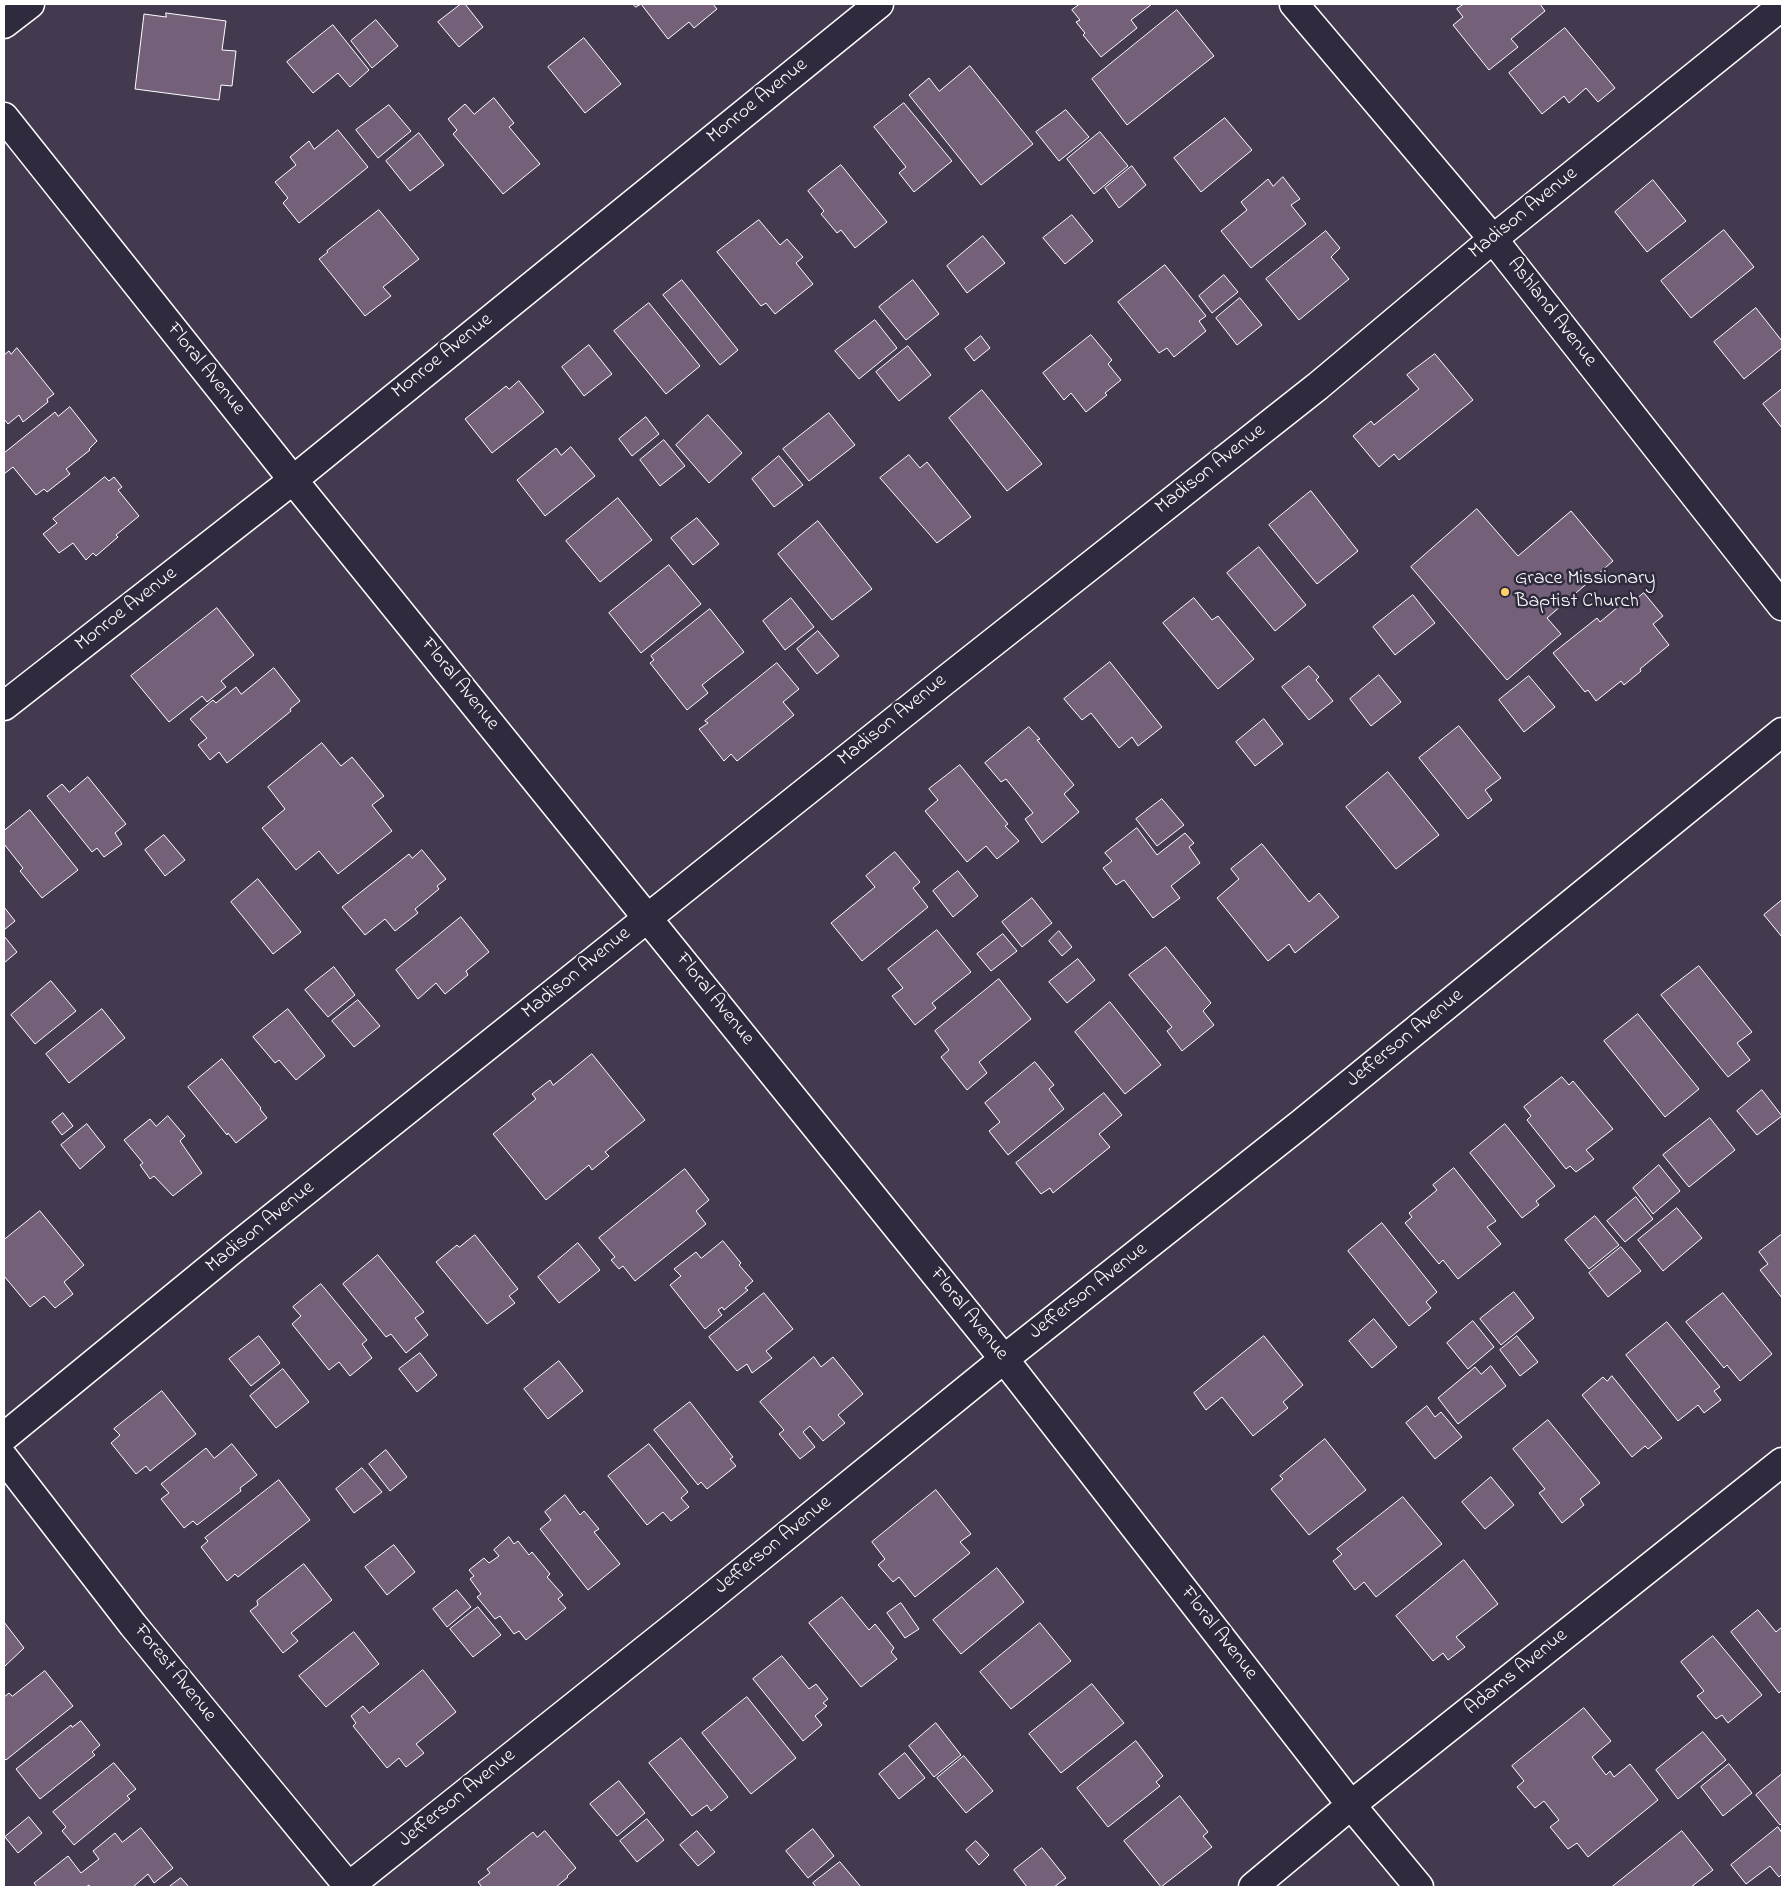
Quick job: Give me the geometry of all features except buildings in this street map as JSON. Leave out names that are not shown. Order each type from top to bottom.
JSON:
[{"type":"street","points":[[4,24],[30,4]]},
{"type":"street","name":"Monroe Avenue","points":[[4,706],[293,480],[879,4]]},
{"type":"street","name":"Ashland Avenue","points":[[1294,4],[1493,239],[1782,606]]},
{"type":"street","name":"Madison Avenue","points":[[4,1437],[232,1250],[943,682],[1318,386],[1493,239],[1782,6]]},
{"type":"street","name":"Floral Avenue","points":[[4,116],[293,480],[1004,1359],[1351,1805],[1419,1887]]},
{"type":"street","name":"Jefferson Avenue","points":[[348,1887],[700,1606],[1004,1359],[1302,1123],[1782,732]]},
{"type":"street","name":"Forest Avenue","points":[[4,1458],[133,1625],[348,1887]]},
{"type":"street","name":"Adams Avenue","points":[[1253,1887],[1351,1805],[1782,1462]]},
{"type":"place","name":"Grace Missionary Baptist Church","points":[[1505,592]]}]
